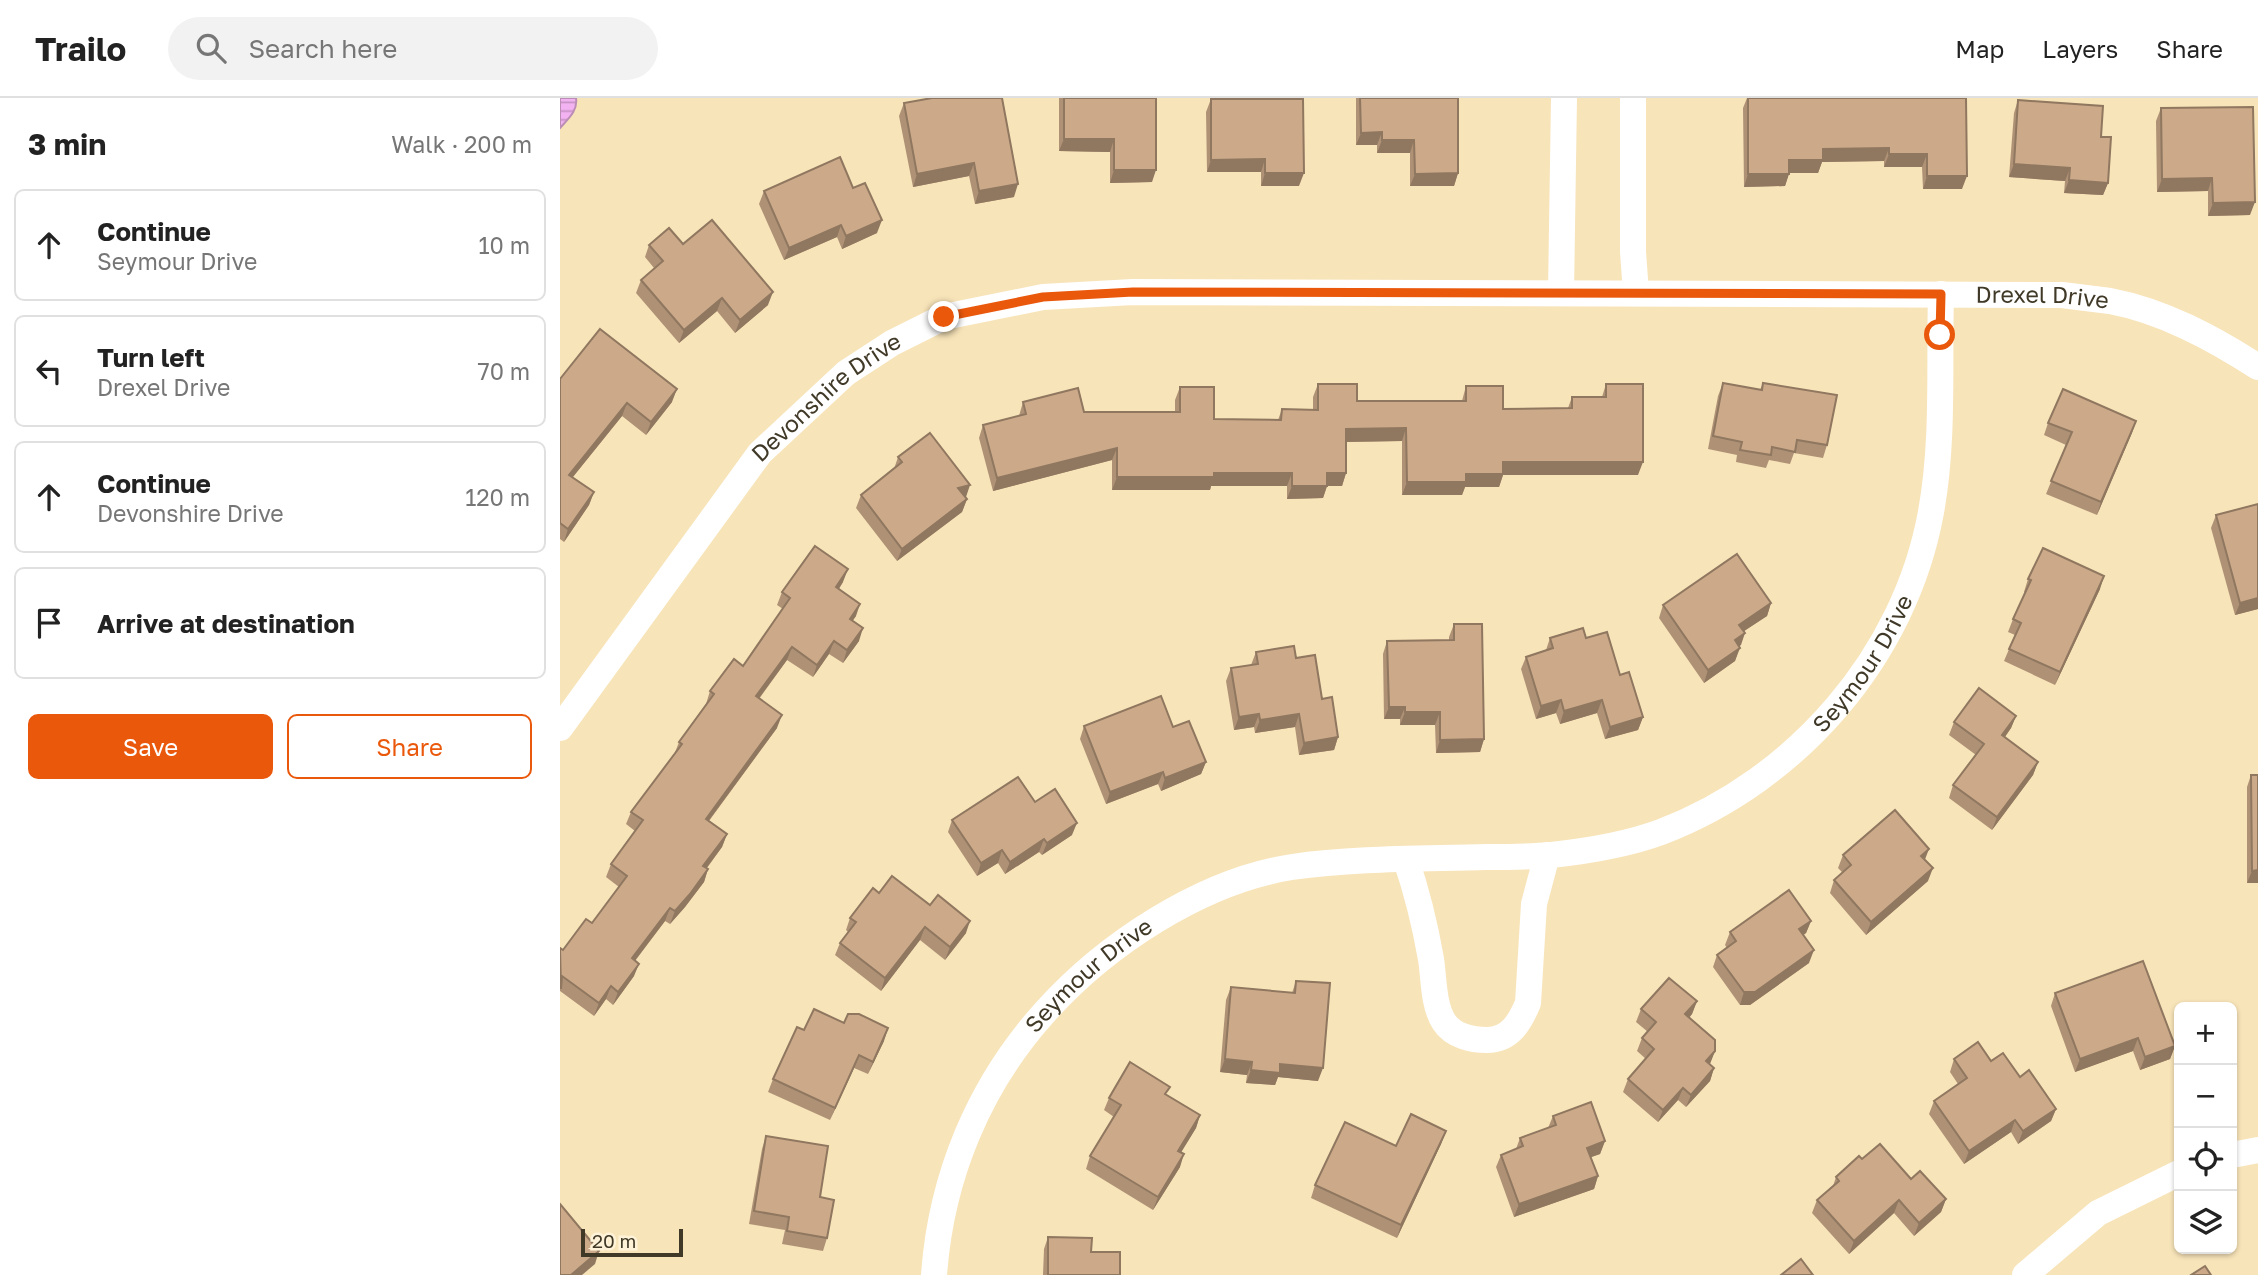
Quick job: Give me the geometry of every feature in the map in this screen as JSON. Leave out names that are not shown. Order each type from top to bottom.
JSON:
[{"type":"street","points":[[1561,293],[1564,98]]},
{"type":"street","points":[[1633,98],[1633,252],[1636,293]]},
{"type":"street","name":"Devonshire Drive","points":[[560,728],[760,453],[846,373],[892,343],[944,317],[1043,297],[1133,292],[1561,293]]},
{"type":"street","name":"Drexel Drive","points":[[1561,293],[2062,295],[2112,302],[2162,316],[2220,342],[2258,367]]},
{"type":"street","name":"Seymour Drive","points":[[934,1275],[936,1240],[952,1170],[974,1118],[999,1070],[1025,1034],[1056,999],[1098,960],[1146,927],[1197,898],[1246,879],[1288,868],[1345,862],[1547,855],[1615,846],[1659,833],[1699,816],[1744,791],[1798,750],[1858,683],[1893,622],[1917,568],[1931,513],[1938,457],[1941,294]]},
{"type":"street","points":[[1406,860],[1420,904],[1444,1022],[1455,1033],[1474,1040],[1495,1040],[1512,1031],[1528,1003],[1534,904],[1547,855]]},
{"type":"street","points":[[2237,1154],[2258,1150]]},
{"type":"street","points":[[2025,1275],[2098,1213],[2174,1175]]},
{"type":"shaded area","points":[[560,98],[576,98],[576,103],[572,114],[560,128]]},
{"type":"building","points":[[932,98],[1002,98],[1018,184],[979,191],[974,163],[917,174],[904,103]]},
{"type":"building","points":[[1064,98],[1156,98],[1156,170],[1114,170],[1114,139],[1064,139]]},
{"type":"building","points":[[1360,98],[1458,98],[1458,173],[1415,174],[1414,140],[1382,140],[1382,132],[1361,133]]},
{"type":"building","points":[[1748,98],[1966,98],[1967,176],[1927,176],[1927,154],[1889,154],[1889,148],[1823,149],[1823,160],[1789,160],[1789,174],[1748,174]]},
{"type":"building","points":[[1211,99],[1303,99],[1304,173],[1265,173],[1265,159],[1211,160]]},
{"type":"building","points":[[2018,100],[2103,106],[2101,137],[2111,137],[2108,183],[2069,180],[2070,168],[2014,164]]},
{"type":"building","points":[[2253,107],[2255,202],[2213,203],[2212,178],[2162,179],[2161,108]]},
{"type":"building","points":[[840,157],[853,188],[865,183],[882,220],[846,236],[841,225],[789,248],[764,191]]},
{"type":"building","points":[[712,220],[773,292],[740,320],[722,298],[684,330],[641,280],[663,261],[649,245],[669,228],[683,244]]},
{"type":"building","points":[[600,329],[677,389],[651,422],[627,403],[569,475],[594,492],[568,529],[560,523],[560,379]]},
{"type":"building","points":[[1723,383],[1762,390],[1763,383],[1837,395],[1827,445],[1797,440],[1795,452],[1772,447],[1771,455],[1740,450],[1742,442],[1713,436]]},
{"type":"building","points":[[1318,384],[1357,384],[1357,401],[1466,401],[1466,386],[1503,386],[1503,409],[1572,408],[1572,397],[1606,397],[1606,384],[1643,384],[1643,462],[1503,462],[1503,474],[1466,474],[1466,482],[1407,482],[1406,428],[1346,429],[1346,473],[1327,473],[1327,486],[1292,486],[1292,473],[1214,473],[1214,477],[1117,477],[1117,448],[997,478],[983,425],[1026,414],[1023,402],[1078,388],[1084,412],[1180,412],[1180,387],[1214,387],[1214,419],[1281,420],[1282,409],[1318,410]]},
{"type":"building","points":[[2063,389],[2136,421],[2101,502],[2051,481],[2072,432],[2048,423]]},
{"type":"building","points":[[930,433],[970,485],[958,488],[967,499],[902,549],[861,495],[902,462],[898,457]]},
{"type":"building","points":[[2258,504],[2258,598],[2240,603],[2216,515]]},
{"type":"building","points":[[815,546],[848,569],[836,587],[860,604],[850,619],[863,628],[847,650],[834,641],[817,665],[792,647],[756,696],[782,715],[706,819],[727,834],[703,866],[708,869],[690,894],[675,911],[670,908],[632,958],[639,964],[618,992],[611,986],[599,1003],[562,976],[561,989],[560,948],[563,950],[586,919],[592,923],[627,876],[611,864],[643,820],[631,812],[682,744],[679,742],[714,694],[710,691],[734,659],[743,666],[790,598],[782,592]]},
{"type":"building","points":[[2043,548],[2104,576],[2060,672],[2009,649],[2021,623],[2013,619]]},
{"type":"building","points":[[1737,554],[1771,603],[1739,625],[1745,633],[1735,640],[1740,648],[1708,670],[1663,605]]},
{"type":"building","points":[[1454,624],[1482,624],[1484,739],[1440,740],[1440,712],[1405,712],[1405,707],[1389,707],[1387,641],[1454,640]]},
{"type":"building","points":[[1583,628],[1586,638],[1607,632],[1620,675],[1629,672],[1643,717],[1610,727],[1602,700],[1564,711],[1561,700],[1541,706],[1526,657],[1553,648],[1550,638]]},
{"type":"building","points":[[1294,646],[1296,658],[1315,655],[1322,699],[1332,697],[1338,737],[1304,743],[1299,714],[1260,720],[1259,714],[1239,717],[1231,668],[1258,664],[1256,652]]},
{"type":"building","points":[[1979,688],[2016,716],[2002,735],[2038,762],[1997,817],[1953,785],[1984,744],[1954,722]]},
{"type":"building","points":[[1161,696],[1173,727],[1189,721],[1206,762],[1165,778],[1163,772],[1110,792],[1084,726]]},
{"type":"building","points":[[2251,775],[2258,775],[2258,870],[2252,871]]},
{"type":"building","points":[[1018,777],[1035,802],[1055,789],[1077,823],[1047,843],[1044,839],[1010,862],[1002,850],[981,863],[952,820]]},
{"type":"building","points":[[1895,810],[1929,849],[1921,856],[1933,868],[1871,922],[1834,880],[1851,865],[1843,855]]},
{"type":"building","points":[[892,876],[930,905],[938,895],[970,921],[950,947],[925,927],[885,978],[840,943],[856,922],[850,918],[873,888],[879,893]]},
{"type":"building","points":[[1789,890],[1811,921],[1799,929],[1814,950],[1755,992],[1744,992],[1717,955],[1736,941],[1730,932]]},
{"type":"building","points":[[2143,961],[2174,1046],[2145,1057],[2138,1038],[2080,1059],[2055,993]]},
{"type":"building","points":[[1669,978],[1697,1001],[1685,1014],[1715,1040],[1715,1051],[1706,1061],[1714,1068],[1691,1095],[1683,1088],[1663,1110],[1628,1079],[1654,1049],[1642,1038],[1656,1022],[1641,1009]]},
{"type":"building","points":[[1296,981],[1330,983],[1323,1068],[1280,1064],[1280,1073],[1251,1070],[1252,1062],[1225,1059],[1231,987],[1295,993]]},
{"type":"building","points":[[814,1009],[844,1023],[848,1014],[859,1014],[888,1028],[873,1062],[859,1055],[835,1108],[773,1079],[797,1027],[804,1030]]},
{"type":"building","points":[[1978,1042],[1991,1061],[2003,1053],[2020,1077],[2029,1070],[2056,1109],[2023,1131],[2015,1120],[1969,1151],[1934,1101],[1967,1078],[1954,1059]]},
{"type":"building","points":[[1130,1062],[1170,1087],[1165,1094],[1200,1115],[1178,1151],[1184,1154],[1158,1197],[1090,1156],[1121,1105],[1109,1098]]},
{"type":"building","points":[[1591,1102],[1605,1141],[1587,1148],[1598,1176],[1519,1204],[1501,1155],[1523,1146],[1520,1138],[1556,1125],[1553,1116]]},
{"type":"building","points":[[1411,1114],[1446,1131],[1401,1225],[1315,1185],[1345,1122],[1396,1146]]},
{"type":"building","points":[[766,1136],[828,1146],[820,1197],[834,1200],[827,1238],[787,1231],[789,1217],[754,1211]]},
{"type":"building","points":[[1880,1144],[1911,1179],[1920,1171],[1946,1199],[1919,1223],[1899,1200],[1854,1241],[1817,1200],[1839,1181],[1836,1177],[1859,1156],[1862,1159]]},
{"type":"building","points":[[560,1204],[599,1251],[571,1275],[560,1275]]},
{"type":"building","points":[[1048,1237],[1092,1238],[1091,1252],[1120,1252],[1120,1275],[1048,1275]]},
{"type":"building","points":[[1801,1259],[1813,1275],[1781,1275]]},
{"type":"building","points":[[2205,1266],[2211,1275],[2191,1275]]},
{"type":"route","points":[[944,317],[1043,297],[1133,292],[1941,294],[1940,335]]}]
